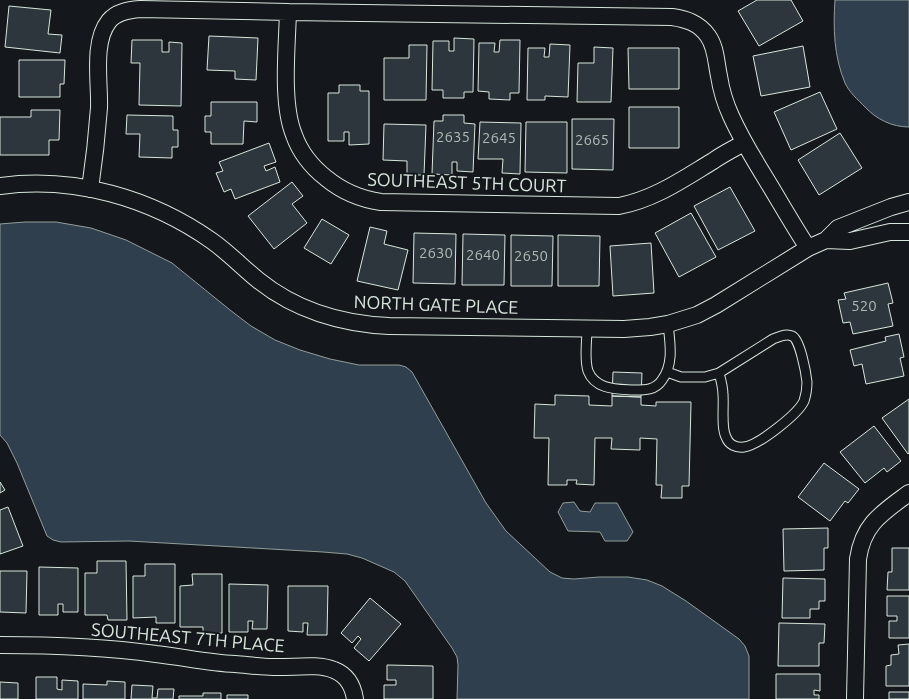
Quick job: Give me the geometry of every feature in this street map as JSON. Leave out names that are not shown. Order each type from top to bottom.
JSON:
[{"type":"street","points":[[90,188],[95,149],[99,50],[102,35],[108,22],[118,13],[130,9],[653,16],[680,18],[701,28],[713,44],[719,77],[730,114],[744,143],[808,248]]},
{"type":"street","name":"SOUTHEAST 5TH COURT","points":[[288,12],[287,97],[294,135],[302,152],[316,170],[339,188],[358,198],[381,202],[619,206],[636,203],[670,188],[744,143]]},
{"type":"street","name":"NORTH GATE PLACE","points":[[0,186],[70,185],[90,188],[155,208],[184,223],[213,242],[258,280],[308,310],[325,316],[376,326],[624,329],[668,324],[697,315],[716,305],[808,248],[826,240],[838,228],[909,202]]},
{"type":"street","name":"NORTH GATE PLACE","points":[[826,240],[850,241],[890,232],[909,232]]},
{"type":"street","points":[[854,699],[859,549],[865,535],[878,516],[909,493]]},
{"type":"street","name":"SOUTHEAST 7TH PLACE","points":[[0,645],[126,651],[241,665],[327,668],[339,672],[348,680],[352,686],[355,699]]},
{"type":"lane","points":[[587,329],[588,372],[592,378],[607,388],[616,390],[650,390],[663,380],[669,367],[668,324]]},
{"type":"lane","points":[[666,372],[681,377],[705,377],[719,373],[773,340],[789,335],[797,340],[807,382],[806,393],[797,411],[771,432],[750,446],[735,447],[729,442],[724,433],[724,394],[719,373]]},
{"type":"water","points":[[835,0],[909,0],[909,127],[896,126],[879,119],[851,93],[841,73],[836,53],[834,32]]},
{"type":"water","points":[[56,222],[91,228],[126,240],[172,263],[251,326],[275,340],[300,350],[359,365],[399,365],[406,367],[412,372],[486,503],[506,531],[550,572],[562,578],[628,577],[647,580],[662,586],[686,601],[739,639],[745,646],[749,656],[749,699],[457,699],[458,665],[457,657],[452,648],[405,581],[394,572],[362,558],[347,554],[323,552],[129,541],[61,542],[53,540],[47,536],[17,463],[7,443],[0,435],[0,224]]},
{"type":"water","points":[[574,502],[580,511],[590,512],[595,503],[617,503],[633,532],[627,541],[605,541],[600,532],[568,531],[558,512],[563,503]]},
{"type":"building","points":[[757,0],[791,0],[803,21],[759,46],[738,11]]},
{"type":"building","points":[[9,6],[51,10],[48,34],[62,35],[60,53],[5,47]]},
{"type":"building","points":[[209,36],[258,38],[256,80],[235,79],[235,71],[207,70]]},
{"type":"building","points":[[454,38],[474,39],[473,92],[464,92],[464,98],[443,98],[443,90],[432,90],[433,41],[449,41],[449,51],[454,51]]},
{"type":"building","points":[[132,40],[162,40],[162,52],[169,52],[169,42],[182,43],[181,106],[139,105],[140,63],[131,63]]},
{"type":"building","points":[[500,40],[520,40],[519,93],[510,93],[510,100],[489,99],[489,92],[478,91],[479,43],[495,43],[494,52],[499,52]]},
{"type":"building","points":[[550,44],[570,45],[568,97],[545,96],[545,100],[527,100],[528,48],[545,48],[544,57],[549,57]]},
{"type":"building","points":[[409,45],[427,45],[426,100],[384,100],[384,58],[409,58]]},
{"type":"building","points":[[803,46],[810,87],[761,96],[753,56]]},
{"type":"building","points":[[594,47],[613,48],[611,102],[577,102],[578,63],[594,63]]},
{"type":"building","points":[[628,48],[679,48],[679,89],[629,89]]},
{"type":"building","points":[[19,60],[65,60],[64,84],[60,84],[60,97],[19,97]]},
{"type":"building","points":[[339,85],[360,85],[360,91],[369,91],[369,144],[349,145],[349,132],[344,132],[344,141],[328,141],[328,93],[339,93]]},
{"type":"building","points":[[820,92],[837,129],[791,150],[774,112]]},
{"type":"building","points":[[211,102],[257,102],[257,122],[244,121],[243,144],[211,144],[211,132],[205,132],[205,116],[211,116]]},
{"type":"building","points":[[629,107],[679,107],[679,148],[629,148]]},
{"type":"building","points":[[31,110],[60,110],[59,140],[49,140],[49,155],[0,155],[0,117],[31,117]]},
{"type":"building","points":[[127,115],[173,116],[173,130],[178,130],[178,147],[172,147],[172,158],[139,157],[140,134],[126,134]]},
{"type":"building","points":[[443,115],[464,115],[464,123],[475,124],[473,172],[457,171],[457,162],[452,162],[452,175],[432,174],[434,121],[443,121]]},
{"type":"building","points":[[572,119],[614,119],[613,170],[572,169]]},
{"type":"building","points":[[480,122],[521,123],[520,174],[502,173],[503,159],[478,159]]},
{"type":"building","points":[[526,122],[567,122],[567,173],[525,172]]},
{"type":"building","points":[[384,124],[426,125],[424,175],[407,175],[407,161],[383,160]]},
{"type":"building","points":[[840,133],[862,168],[819,195],[798,160]]},
{"type":"building","points":[[269,143],[276,162],[264,166],[266,171],[275,167],[280,182],[235,199],[231,189],[224,192],[216,173],[223,171],[219,162]]},
{"type":"building","points":[[292,182],[303,196],[292,204],[307,223],[274,249],[248,216]]},
{"type":"building","points":[[730,187],[755,231],[718,250],[694,206]]},
{"type":"building","points":[[691,213],[716,257],[679,277],[655,233]]},
{"type":"building","points":[[322,219],[349,235],[331,264],[304,248]]},
{"type":"building","points":[[370,227],[387,231],[384,244],[408,250],[398,290],[357,281]]},
{"type":"building","points":[[414,233],[456,234],[455,284],[413,283]]},
{"type":"building","points":[[463,234],[505,235],[504,285],[462,285]]},
{"type":"building","points":[[511,235],[553,236],[552,286],[511,286]]},
{"type":"building","points":[[558,235],[600,236],[599,286],[558,286]]},
{"type":"building","points":[[651,243],[654,293],[613,296],[610,246]]},
{"type":"building","points":[[888,283],[893,303],[888,304],[893,326],[853,334],[850,322],[843,323],[838,300],[846,299],[844,293]]},
{"type":"building","points":[[899,334],[904,357],[900,358],[904,376],[866,384],[862,364],[854,366],[850,350],[886,341],[885,337]]},
{"type":"building","points":[[613,372],[642,373],[641,397],[612,396]]},
{"type":"building","points":[[555,395],[589,396],[589,405],[612,406],[612,396],[641,397],[641,405],[656,406],[656,402],[691,402],[689,486],[682,486],[682,498],[661,498],[662,485],[656,485],[657,439],[640,438],[640,450],[611,449],[612,438],[595,438],[594,485],[576,484],[577,480],[567,480],[567,485],[548,485],[549,438],[534,438],[535,404],[555,405]]},
{"type":"building","points":[[909,399],[909,453],[908,454],[882,418]]},
{"type":"building","points":[[874,426],[901,461],[887,472],[884,468],[865,483],[840,452]]},
{"type":"building","points":[[824,463],[859,489],[848,503],[845,501],[830,521],[798,497]]},
{"type":"building","points":[[0,482],[5,490],[0,493]]},
{"type":"building","points":[[8,507],[23,546],[0,554],[0,510]]},
{"type":"building","points":[[828,528],[828,548],[824,548],[824,570],[784,571],[783,529]]},
{"type":"building","points":[[892,548],[909,548],[909,590],[887,590],[888,572],[892,572]]},
{"type":"building","points":[[97,561],[126,561],[127,620],[108,620],[107,615],[85,615],[85,573],[97,573]]},
{"type":"building","points":[[145,564],[175,564],[175,623],[156,623],[156,617],[133,618],[133,576],[145,576]]},
{"type":"building","points":[[39,567],[78,568],[78,612],[63,612],[63,604],[58,604],[58,615],[39,615]]},
{"type":"building","points":[[0,571],[27,571],[26,613],[0,612]]},
{"type":"building","points":[[192,574],[222,574],[222,633],[203,633],[203,627],[180,627],[180,586],[193,585]]},
{"type":"building","points":[[783,578],[825,579],[825,601],[819,601],[819,609],[810,609],[810,618],[782,618]]},
{"type":"building","points":[[229,584],[268,585],[267,629],[252,629],[253,621],[248,621],[248,632],[229,632]]},
{"type":"building","points":[[288,586],[328,586],[327,635],[307,635],[308,623],[303,623],[303,632],[288,631]]},
{"type":"building","points":[[887,596],[909,596],[909,638],[889,638],[889,621],[897,621],[897,616],[887,616]]},
{"type":"building","points":[[370,598],[401,624],[369,661],[354,648],[361,639],[358,636],[352,643],[341,633]]},
{"type":"building","points":[[779,623],[825,624],[824,643],[819,643],[819,666],[778,666]]},
{"type":"building","points":[[909,644],[909,686],[886,686],[886,666],[891,665],[891,655],[899,654],[898,645]]},
{"type":"building","points":[[387,665],[433,666],[433,699],[384,699],[384,685],[396,685],[396,680],[387,680]]},
{"type":"building","points":[[776,674],[820,674],[820,691],[814,690],[814,695],[819,695],[819,699],[776,699]]},
{"type":"building","points":[[36,677],[57,677],[57,689],[62,690],[62,680],[78,681],[78,699],[36,699]]},
{"type":"building","points":[[107,681],[125,682],[125,699],[83,699],[83,684],[107,685]]},
{"type":"building","points":[[0,682],[18,683],[18,699],[0,699]]},
{"type":"building","points":[[132,685],[153,686],[152,698],[157,698],[158,689],[174,689],[173,699],[131,699]]},
{"type":"building","points":[[889,692],[909,692],[909,699],[889,699]]},
{"type":"building","points":[[203,693],[221,693],[221,699],[179,699],[179,696],[203,696]]},
{"type":"building","points":[[227,695],[248,695],[248,699],[227,699]]}]
